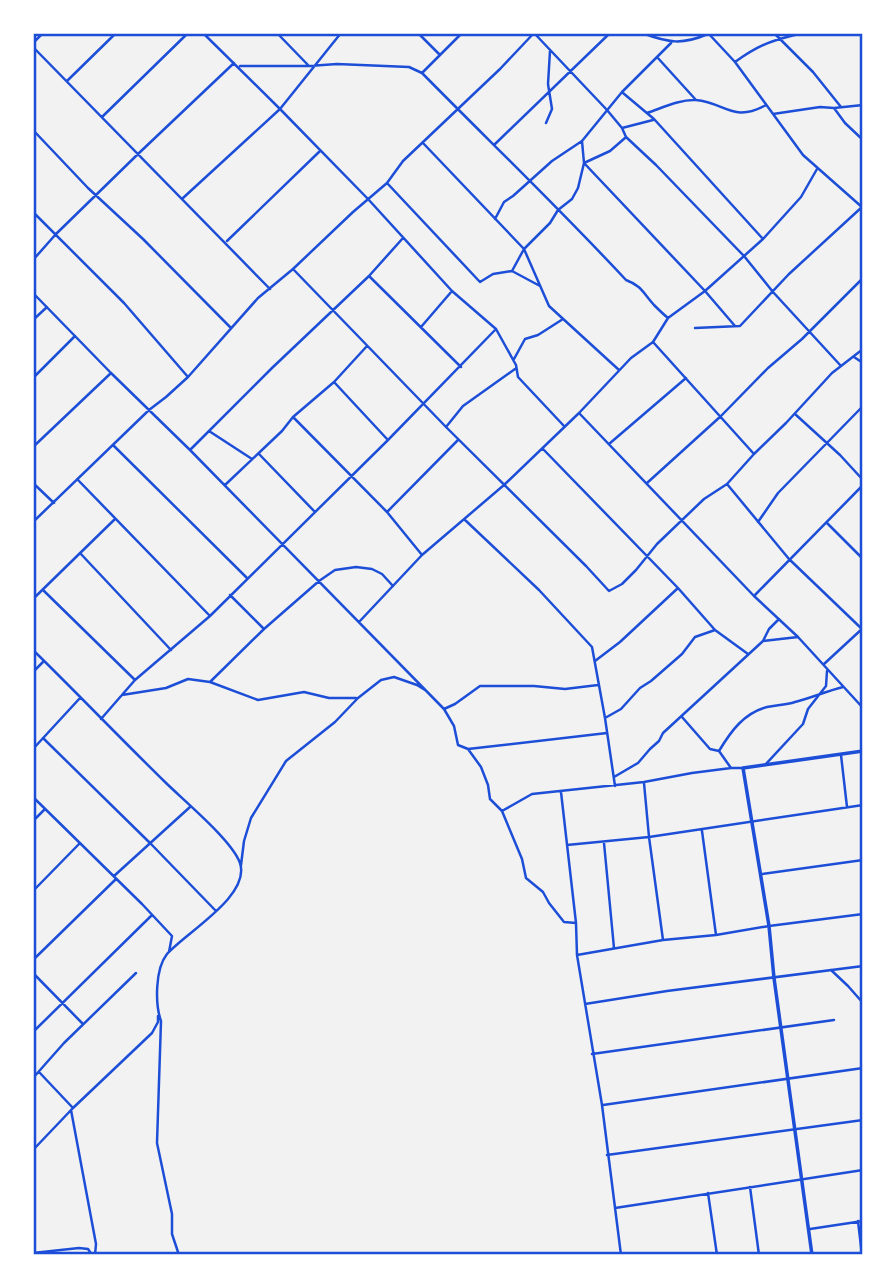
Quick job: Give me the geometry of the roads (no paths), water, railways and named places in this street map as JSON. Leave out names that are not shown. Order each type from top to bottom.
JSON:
[{"type":"street","points":[[43,33],[33,45],[270,289]]},
{"type":"street","points":[[67,81],[116,33]]},
{"type":"street","points":[[102,117],[188,33]]},
{"type":"street","points":[[203,33],[368,199],[452,291],[496,329],[516,365],[518,377],[564,426]]},
{"type":"street","points":[[277,33],[311,68]]},
{"type":"street","points":[[317,65],[341,33]]},
{"type":"street","points":[[418,33],[440,55]]},
{"type":"street","points":[[422,73],[462,33]]},
{"type":"street","points":[[33,522],[149,410],[188,377],[258,299],[387,183],[403,161],[535,33],[607,110],[626,137],[744,256],[841,366]]},
{"type":"street","points":[[493,146],[610,33]]},
{"type":"street","points":[[642,33],[671,43],[708,34],[735,62],[791,140],[817,169],[862,208],[789,274],[740,326],[695,328]]},
{"type":"street","points":[[774,33],[813,72],[841,107]]},
{"type":"street","points":[[735,62],[770,41],[803,33]]},
{"type":"street","points":[[495,219],[504,202],[552,161],[582,141],[622,92],[671,43]]},
{"type":"street","points":[[546,123],[552,109],[550,50]]},
{"type":"street","points":[[657,57],[696,100]]},
{"type":"street","points":[[183,198],[280,108],[311,68],[337,64],[409,67],[422,73],[626,280],[643,289],[652,303],[668,318]]},
{"type":"street","points":[[33,260],[138,154],[236,65],[311,68]]},
{"type":"street","points":[[622,92],[654,119],[763,239]]},
{"type":"street","points":[[647,113],[683,101],[696,100],[732,112],[755,111],[766,105]]},
{"type":"street","points":[[773,114],[820,107],[863,105]]},
{"type":"street","points":[[834,108],[863,140]]},
{"type":"street","points":[[622,128],[654,119]]},
{"type":"street","points":[[33,130],[231,328]]},
{"type":"street","points":[[584,163],[610,151],[626,137]]},
{"type":"street","points":[[512,271],[524,249],[550,223],[558,210],[572,199],[578,188],[584,163],[582,141]]},
{"type":"street","points":[[423,144],[524,249],[549,306],[619,370]]},
{"type":"street","points":[[226,242],[320,151]]},
{"type":"street","points":[[584,163],[735,326]]},
{"type":"street","points":[[359,622],[422,555],[504,485],[579,413],[631,358],[653,342],[668,318],[705,291],[763,239],[801,197],[817,169]]},
{"type":"street","points":[[387,183],[480,282],[493,274],[512,271],[540,286]]},
{"type":"street","points":[[33,212],[124,303],[188,377]]},
{"type":"street","points":[[190,450],[369,276],[404,238]]},
{"type":"street","points":[[293,269],[609,591],[622,584],[657,544],[704,499],[727,484],[841,366],[863,349]]},
{"type":"street","points":[[369,276],[461,367]]},
{"type":"street","points":[[647,483],[721,416],[863,278]]},
{"type":"street","points":[[421,327],[452,291]]},
{"type":"street","points":[[33,293],[444,709],[454,726],[458,744],[468,749],[481,767],[490,799],[502,811],[522,859],[526,878],[543,892],[564,922],[576,923]]},
{"type":"street","points":[[33,320],[47,307]]},
{"type":"street","points":[[513,360],[525,339],[538,335],[563,318]]},
{"type":"street","points":[[101,719],[135,680],[210,616],[496,329]]},
{"type":"street","points":[[33,377],[75,336]]},
{"type":"street","points":[[653,342],[754,454]]},
{"type":"street","points":[[225,485],[293,417],[334,382],[367,346]]},
{"type":"street","points":[[854,357],[863,363]]},
{"type":"street","points":[[446,427],[463,406],[515,369]]},
{"type":"street","points":[[33,447],[111,373]]},
{"type":"street","points":[[609,444],[686,378]]},
{"type":"street","points":[[334,382],[388,440]]},
{"type":"street","points":[[758,522],[778,493],[863,406]]},
{"type":"street","points":[[579,413],[754,596],[824,664],[863,708]]},
{"type":"street","points":[[795,414],[863,480]]},
{"type":"street","points":[[293,417],[387,512],[422,555]]},
{"type":"street","points":[[209,431],[252,459]]},
{"type":"street","points":[[387,512],[458,440]]},
{"type":"street","points":[[113,445],[247,579]]},
{"type":"street","points":[[542,449],[678,588],[715,630],[748,654]]},
{"type":"street","points":[[258,453],[315,512]]},
{"type":"street","points":[[77,480],[210,616]]},
{"type":"street","points":[[33,483],[54,503]]},
{"type":"street","points":[[727,484],[789,559],[862,629],[824,664]]},
{"type":"street","points":[[754,596],[863,485]]},
{"type":"street","points":[[33,599],[115,519]]},
{"type":"street","points":[[464,519],[561,613],[592,647],[615,786]]},
{"type":"street","points":[[827,523],[863,559]]},
{"type":"street","points":[[80,554],[171,650]]},
{"type":"street","points":[[210,682],[264,629],[335,569],[372,569],[382,574],[394,586]]},
{"type":"street","points":[[595,661],[620,642],[678,588]]},
{"type":"street","points":[[43,590],[135,680]]},
{"type":"street","points":[[230,595],[264,629]]},
{"type":"street","points":[[614,777],[638,763],[663,733],[763,641],[769,629],[779,619]]},
{"type":"street","points":[[605,718],[621,709],[640,688],[682,653],[695,637],[715,630]]},
{"type":"street","points":[[763,641],[798,637]]},
{"type":"street","points":[[33,650],[226,844],[241,865]]},
{"type":"street","points":[[33,672],[44,661]]},
{"type":"street","points":[[765,765],[803,724],[808,709],[825,685],[828,669]]},
{"type":"street","points":[[33,1150],[152,1033],[158,1022],[157,978],[166,956],[226,902],[239,883],[244,841],[251,818],[286,761],[335,722],[380,680],[394,677],[417,685],[429,693]]},
{"type":"street","points":[[122,695],[166,688],[188,679],[210,682],[258,700],[304,692],[329,698],[358,698]]},
{"type":"street","points":[[444,709],[480,686],[565,689],[599,685]]},
{"type":"street","points":[[719,751],[746,716],[765,708],[794,703],[843,687]]},
{"type":"street","points":[[33,749],[80,698]]},
{"type":"street","points":[[682,717],[709,750],[719,751]]},
{"type":"street","points":[[468,749],[607,733]]},
{"type":"street","points":[[43,738],[216,911]]},
{"type":"street","points":[[719,751],[731,768]]},
{"type":"street","points":[[502,811],[532,794],[615,786],[692,773],[863,751]]},
{"type":"street","points":[[841,754],[848,807]]},
{"type":"street","points":[[743,768],[769,926],[812,1255]]},
{"type":"street","points":[[644,782],[663,940]]},
{"type":"street","points":[[561,792],[578,956],[602,1105],[621,1255]]},
{"type":"street","points":[[33,797],[172,936],[170,952]]},
{"type":"street","points":[[567,845],[702,829],[863,805]]},
{"type":"street","points":[[33,960],[115,877],[190,807]]},
{"type":"street","points":[[33,821],[45,809]]},
{"type":"street","points":[[702,829],[716,935]]},
{"type":"street","points":[[604,842],[614,948]]},
{"type":"street","points":[[33,891],[80,843]]},
{"type":"street","points":[[760,874],[863,860]]},
{"type":"street","points":[[578,956],[663,940],[863,914]]},
{"type":"street","points":[[33,1032],[152,915]]},
{"type":"street","points":[[585,1004],[863,966]]},
{"type":"street","points":[[831,970],[863,1003]]},
{"type":"street","points":[[33,973],[83,1024]]},
{"type":"street","points":[[33,1078],[83,1024],[136,973]]},
{"type":"street","points":[[158,1014],[161,1021],[157,1143],[172,1214],[172,1234],[180,1255]]},
{"type":"street","points":[[592,1054],[834,1020]]},
{"type":"street","points":[[602,1105],[863,1068]]},
{"type":"street","points":[[39,1072],[72,1109],[96,1244],[94,1255]]},
{"type":"street","points":[[607,1155],[863,1120]]},
{"type":"street","points":[[615,1208],[863,1170]]},
{"type":"street","points":[[750,1187],[759,1255]]},
{"type":"street","points":[[708,1193],[717,1255]]},
{"type":"street","points":[[810,1229],[861,1221],[862,1255]]},
{"type":"street","points":[[33,1253],[79,1248],[88,1249],[94,1255]]}]
